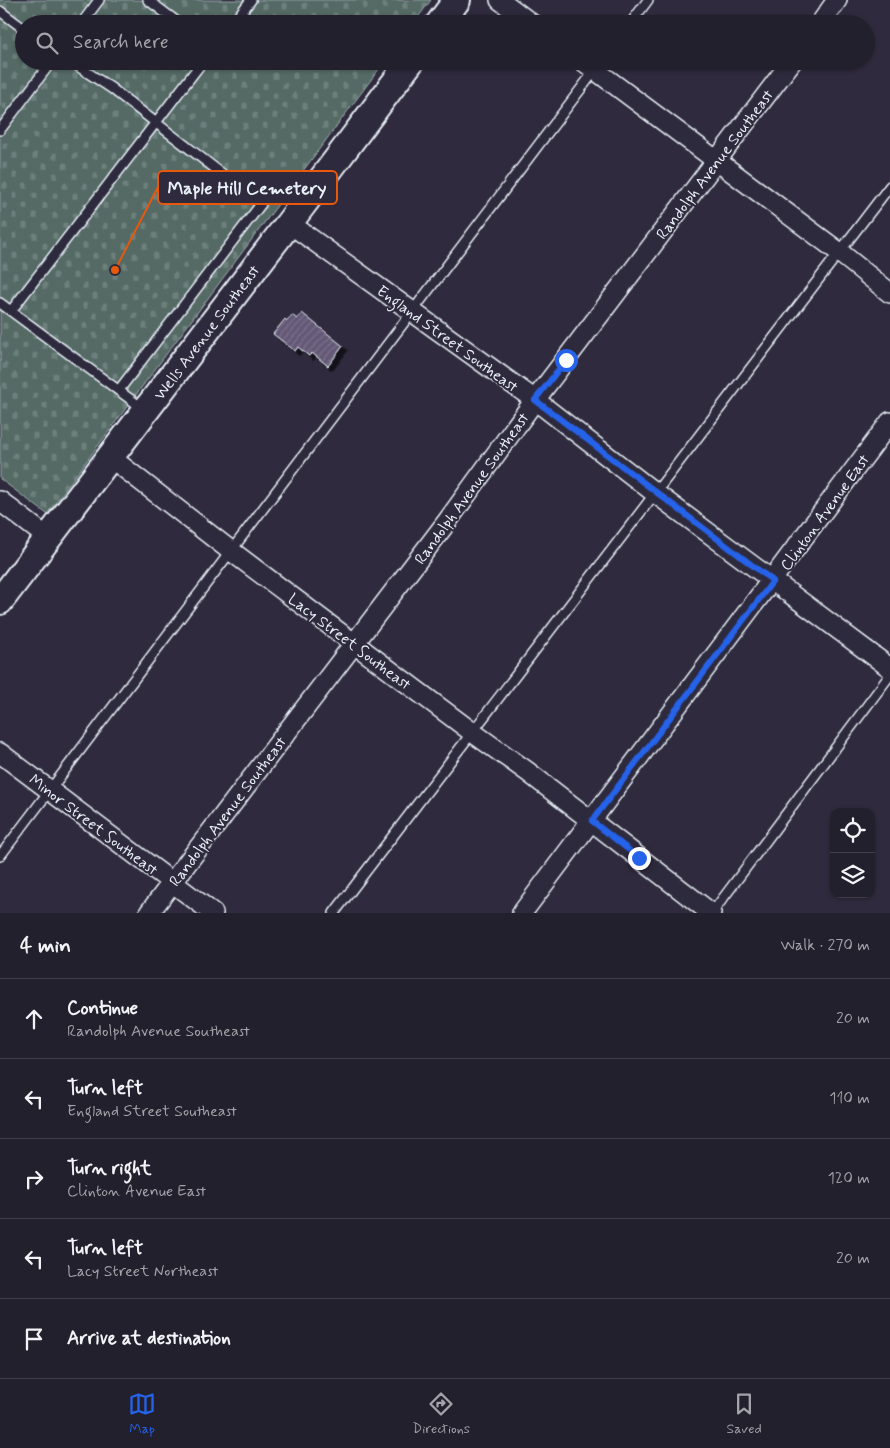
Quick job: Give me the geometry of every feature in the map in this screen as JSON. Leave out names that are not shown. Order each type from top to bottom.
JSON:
[{"type":"street","points":[[446,15],[457,0]]},
{"type":"street","points":[[500,0],[520,15]]},
{"type":"street","points":[[826,15],[837,0]]},
{"type":"street","name":"Wells Avenue Southeast","points":[[0,601],[404,70]]},
{"type":"street","points":[[601,70],[716,161],[839,252],[890,293]]},
{"type":"street","name":"Randolph Avenue Southeast","points":[[149,913],[446,523],[535,400],[785,70]]},
{"type":"street","name":"England Street Southeast","points":[[289,223],[535,400],[655,493],[890,668]]},
{"type":"street","name":"Clinton Avenue East","points":[[522,913],[773,581],[890,422]]},
{"type":"street","name":"Lacy Street Southeast","points":[[110,457],[231,552],[528,772],[711,913]]},
{"type":"street","points":[[0,501],[48,538]]},
{"type":"street","name":"Minor Street Southeast","points":[[0,754],[213,913]]},
{"type":"lane","points":[[88,15],[99,0]]},
{"type":"lane","points":[[148,0],[168,15]]},
{"type":"lane","points":[[239,15],[251,0]]},
{"type":"lane","points":[[637,15],[648,0]]},
{"type":"lane","points":[[0,11],[15,22]]},
{"type":"lane","points":[[0,130],[45,70]]},
{"type":"lane","points":[[84,70],[111,88],[261,204],[118,390]]},
{"type":"lane","points":[[10,311],[196,70]]},
{"type":"lane","points":[[0,856],[412,312],[589,70]]},
{"type":"lane","points":[[334,913],[890,186]]},
{"type":"lane","points":[[0,303],[146,410]]},
{"type":"lane","points":[[711,913],[890,675]]},
{"type":"green space","points":[[0,0],[431,0],[420,15],[15,15],[15,70],[378,70],[47,514],[0,479]]},
{"type":"building","points":[[302,313],[343,346],[328,366],[312,353],[309,356],[298,347],[295,351],[273,334],[285,319],[287,321],[292,315],[297,319]]},
{"type":"place","name":"Maple Hill Cemetery","points":[[115,270]]},
{"type":"route","points":[[566,360],[535,400],[773,581],[592,821],[639,858]]}]
